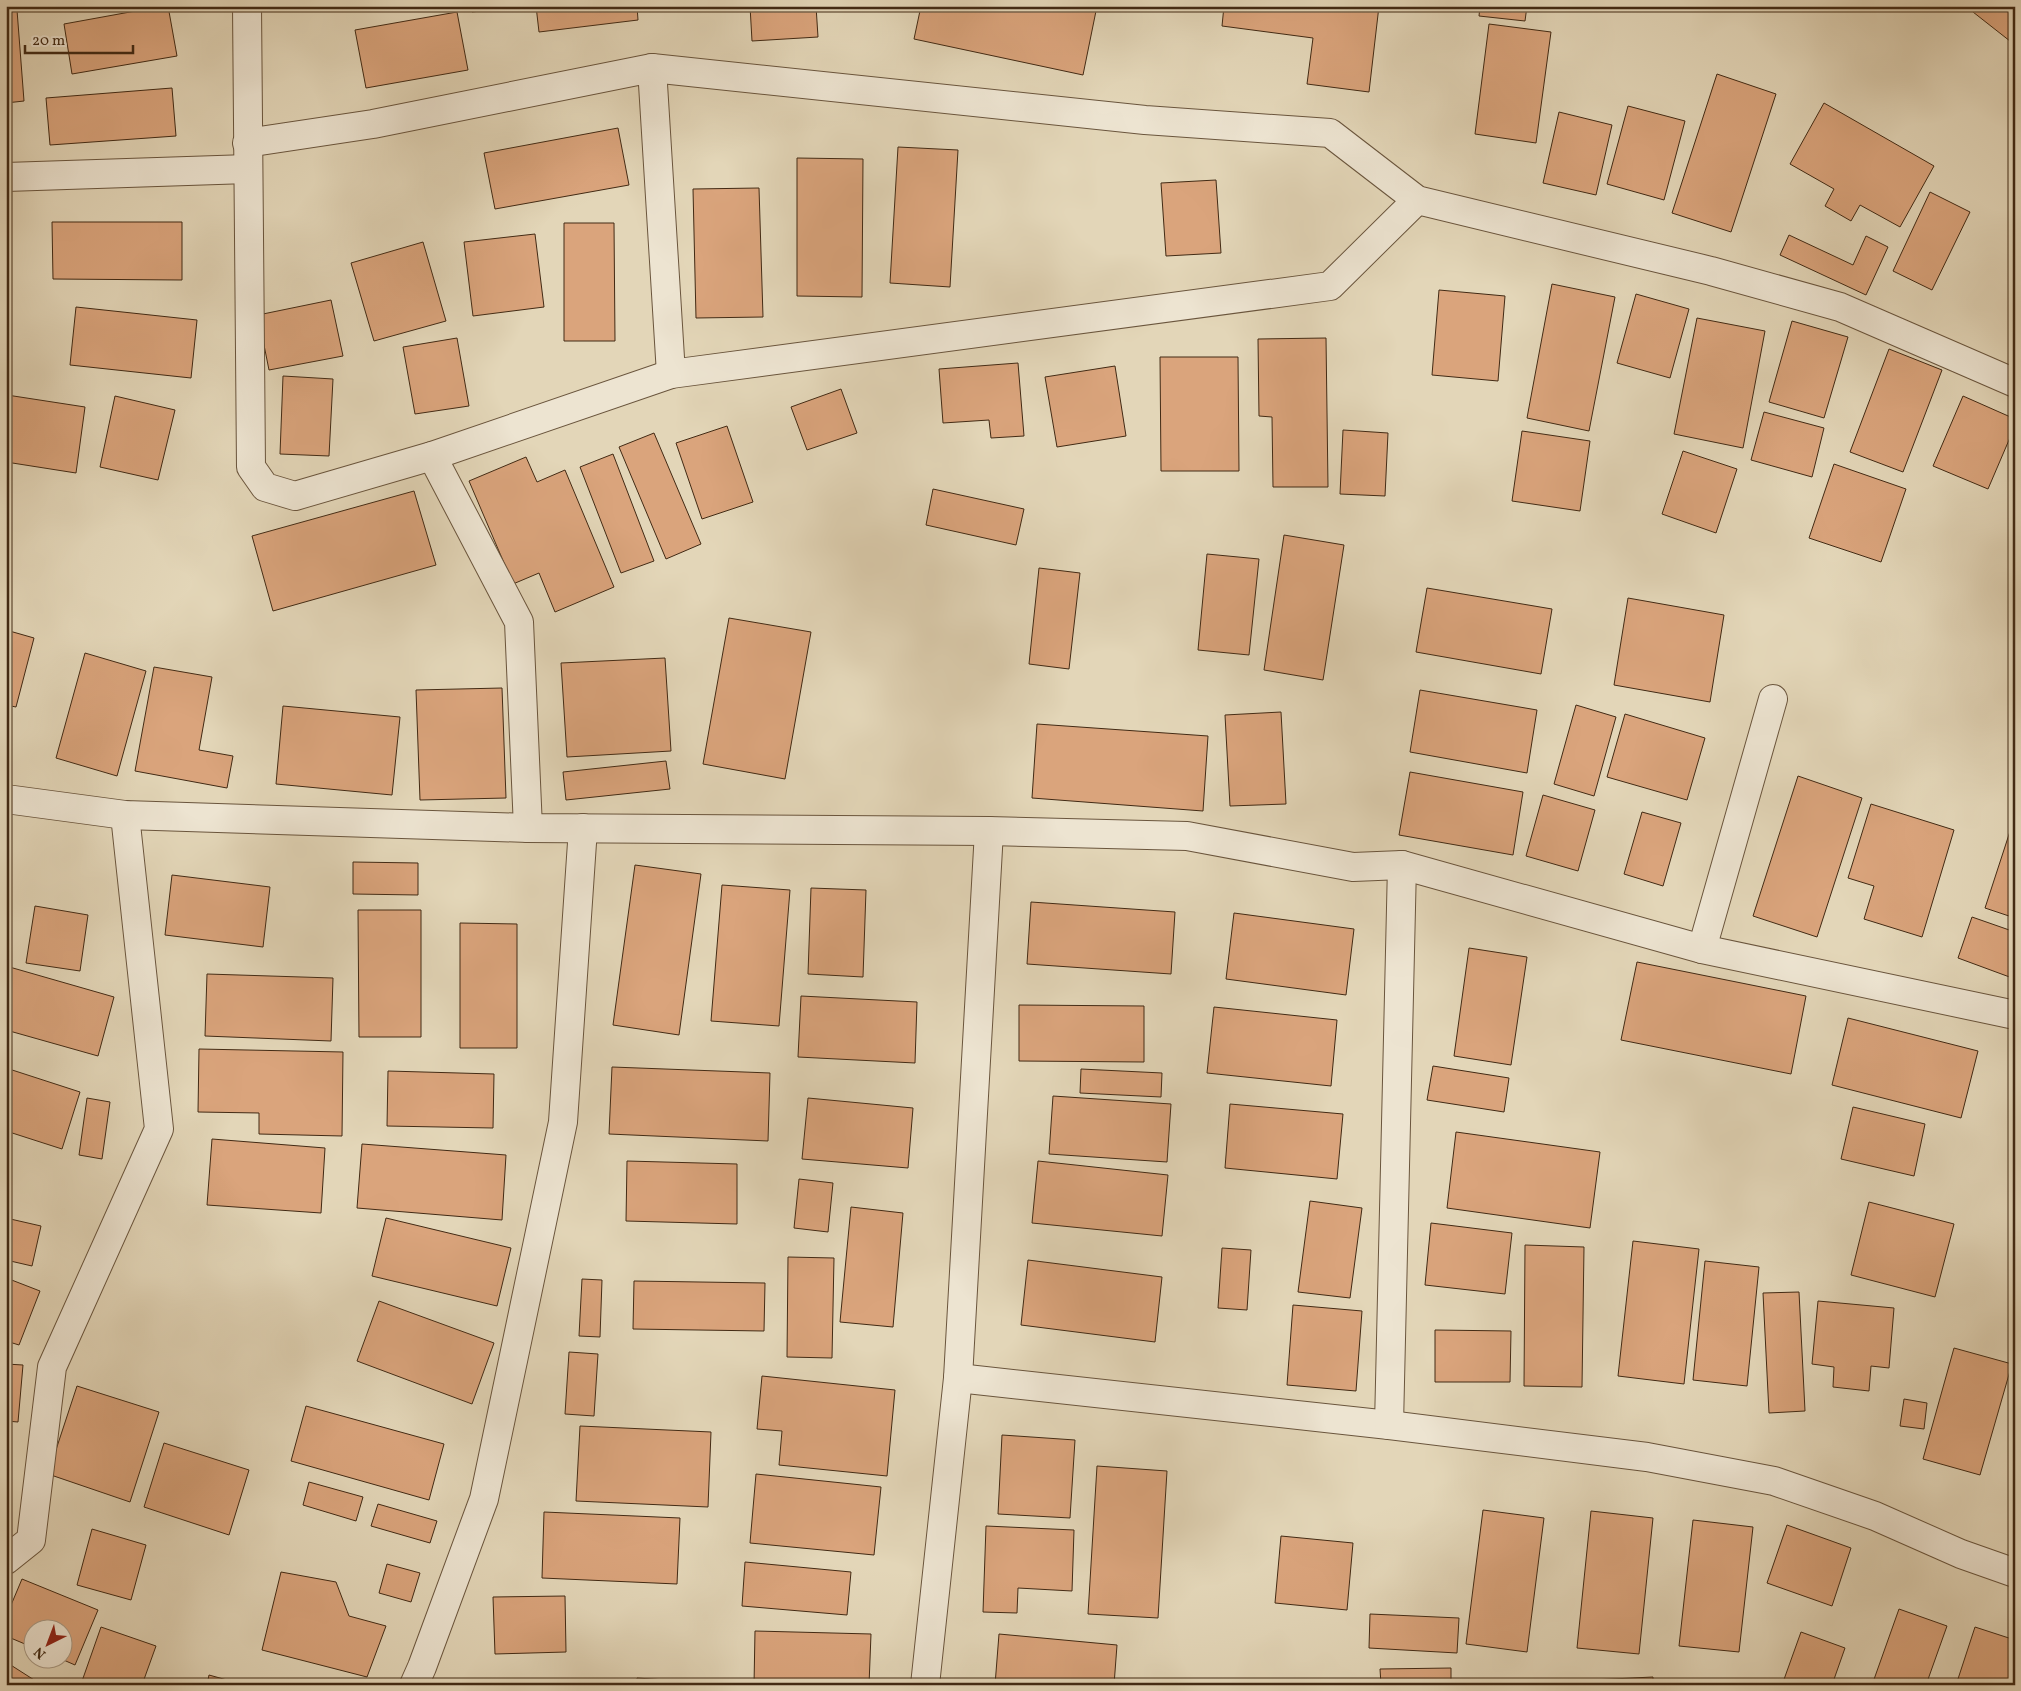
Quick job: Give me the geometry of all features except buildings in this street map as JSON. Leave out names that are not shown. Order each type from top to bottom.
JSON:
[{"type":"street","points":[[246,6],[251,467],[265,487],[295,496],[432,456],[671,374],[1330,286],[1417,200]]},
{"type":"street","points":[[652,68],[671,374]]},
{"type":"street","points":[[6,177],[248,156],[373,124],[652,68],[1145,120],[1330,133],[1417,200],[1711,271],[1840,307],[2015,383]]},
{"type":"street","points":[[432,456],[519,622],[528,828]]},
{"type":"street","points":[[1702,949],[1773,699]]},
{"type":"street","points":[[6,799],[125,815],[528,828],[989,831],[1188,836],[1353,867],[1402,865],[1702,949],[2015,1015]]},
{"type":"street","points":[[6,1560],[31,1540],[52,1367],[159,1129],[125,815]]},
{"type":"street","points":[[414,1685],[484,1499],[563,1122],[584,828]]},
{"type":"street","points":[[925,1685],[958,1378],[989,831]]},
{"type":"street","points":[[1389,1425],[1402,865]]},
{"type":"street","points":[[958,1378],[1389,1425],[1647,1457],[1774,1481],[1876,1516],[1961,1554],[2015,1573]]}]
